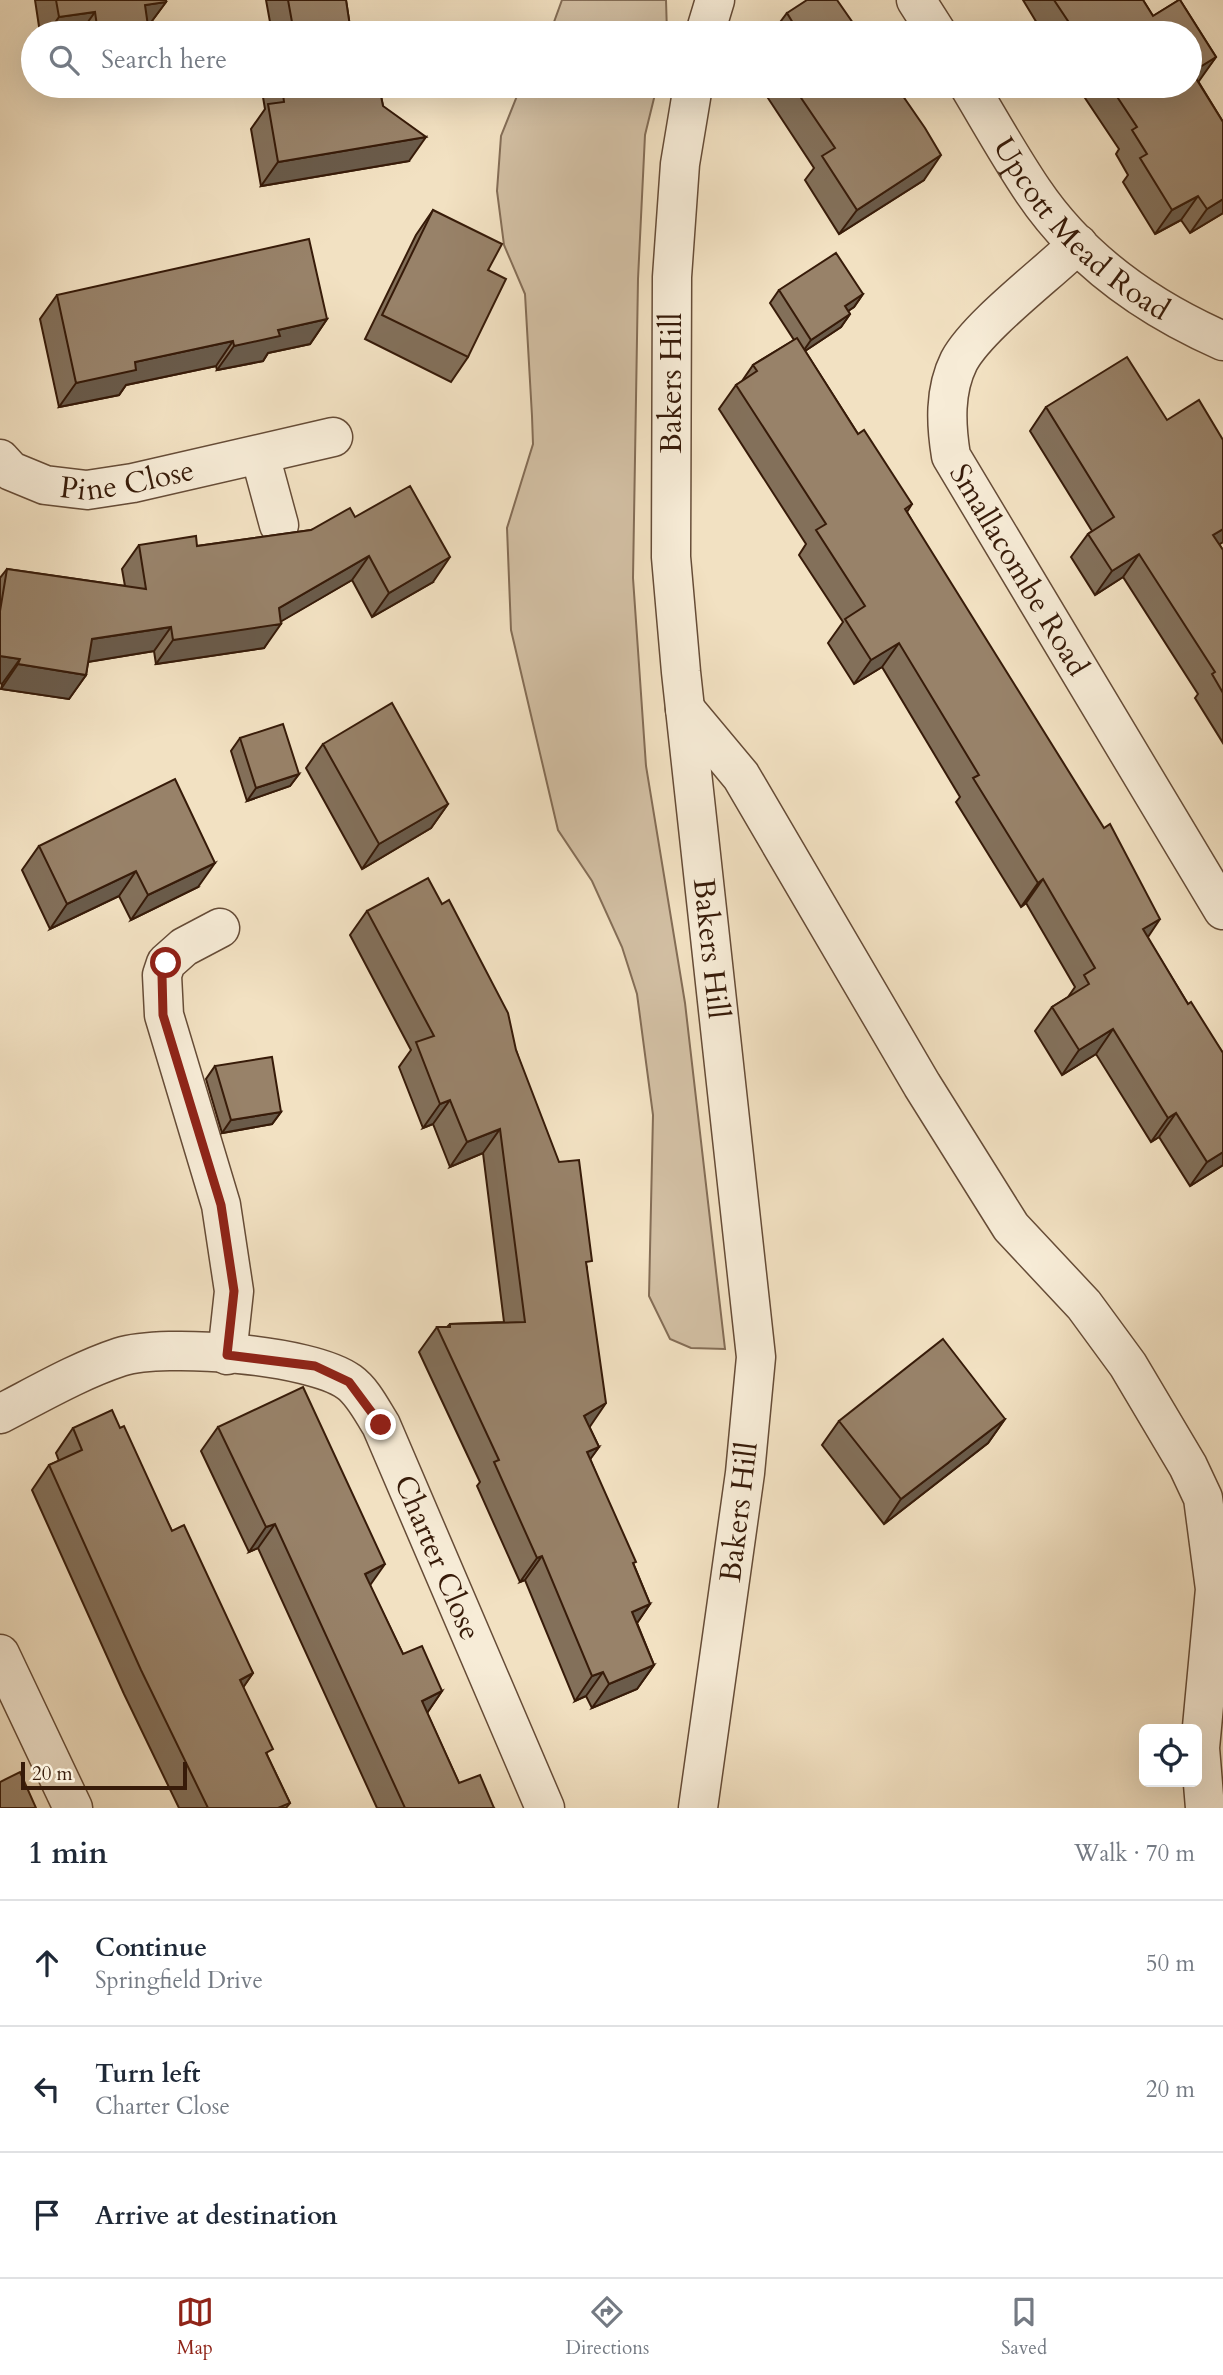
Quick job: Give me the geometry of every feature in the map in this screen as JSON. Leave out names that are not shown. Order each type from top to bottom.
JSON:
[{"type":"street","points":[[709,21],[715,0]]},
{"type":"street","points":[[916,0],[929,21]]},
{"type":"street","name":"Bakers Hill","points":[[691,98],[681,164],[672,277],[671,557],[685,709],[756,1357],[742,1499],[698,1808]]},
{"type":"street","name":"Upcott Mead Road","points":[[976,98],[1034,192],[1077,244],[1130,292],[1223,341]]},
{"type":"street","name":"Smallacombe Road","points":[[1077,244],[991,323],[960,360],[949,392],[947,429],[951,456],[1223,910]]},
{"type":"street","name":"Pine Close","points":[[0,459],[11,471],[45,485],[87,490],[260,455],[333,437]]},
{"type":"street","points":[[260,455],[279,524]]},
{"type":"street","points":[[685,709],[741,776],[922,1086],[1011,1227],[1084,1305],[1128,1365],[1188,1466],[1203,1498],[1215,1590],[1200,1748],[1205,1808]]},
{"type":"street","points":[[220,928],[184,947],[166,963],[162,975],[163,1015],[221,1205],[234,1291],[227,1355]]},
{"type":"street","name":"Charter Close","points":[[0,1414],[57,1384],[122,1357],[165,1350],[315,1366],[349,1382],[381,1425],[545,1808]]},
{"type":"street","points":[[0,1654],[73,1808]]},
{"type":"shaded area","points":[[562,0],[666,0],[667,21],[554,21]]},
{"type":"shaded area","points":[[516,98],[654,98],[645,135],[638,279],[633,578],[646,766],[685,1003],[725,1349],[691,1348],[670,1339],[649,1296],[653,1115],[637,994],[622,947],[592,881],[558,830],[511,630],[507,528],[533,444],[525,294],[504,245],[497,191],[501,136]]},
{"type":"building","points":[[56,0],[166,0],[145,5],[147,21],[96,21],[95,12],[59,17]]},
{"type":"building","points":[[288,0],[346,0],[349,21],[292,21]]},
{"type":"building","points":[[807,0],[837,0],[852,21],[792,21],[787,13]]},
{"type":"building","points":[[1054,0],[1143,0],[1153,16],[1180,0],[1193,21],[1068,21]]},
{"type":"building","points":[[1202,35],[1216,57],[1202,66]]},
{"type":"building","points":[[1202,88],[1223,122],[1223,199],[1207,209],[1198,196],[1172,210],[1140,158],[1147,154],[1132,130],[1137,127],[1118,98],[1202,98]]},
{"type":"building","points":[[284,98],[381,98],[383,106],[426,137],[278,162],[268,104],[284,102]]},
{"type":"building","points":[[801,98],[904,98],[941,155],[857,210],[822,156],[835,148]]},
{"type":"building","points":[[433,210],[502,244],[488,270],[506,279],[468,357],[382,315]]},
{"type":"building","points":[[309,239],[327,319],[278,330],[280,336],[234,346],[233,341],[135,362],[136,370],[76,383],[57,295]]},
{"type":"building","points":[[836,253],[863,294],[845,306],[850,314],[811,340],[779,290]]},
{"type":"building","points":[[797,338],[858,434],[864,430],[912,504],[905,509],[1104,828],[1110,824],[1160,919],[1143,929],[1188,1004],[1191,1002],[1223,1053],[1223,1152],[1207,1162],[1176,1113],[1168,1118],[1113,1029],[1079,1050],[1052,1007],[1089,984],[1084,975],[1095,968],[1043,879],[1038,883],[973,778],[979,775],[899,643],[871,660],[845,619],[865,606],[816,530],[826,524],[736,385],[757,371],[753,365]]},
{"type":"building","points":[[1127,357],[1167,420],[1199,400],[1223,440],[1223,529],[1213,535],[1223,550],[1223,693],[1212,674],[1215,672],[1139,554],[1112,571],[1088,534],[1114,517],[1046,407]]},
{"type":"building","points":[[410,486],[450,557],[389,593],[369,556],[279,608],[281,624],[173,640],[171,627],[92,639],[86,675],[18,664],[20,659],[0,656],[0,611],[7,569],[146,589],[139,545],[196,536],[197,546],[311,530],[350,508],[355,517]]},
{"type":"building","points":[[392,703],[448,804],[379,844],[323,744]]},
{"type":"building","points":[[283,724],[299,774],[256,788],[240,738]]},
{"type":"building","points":[[175,779],[215,863],[148,895],[136,871],[67,904],[39,846]]},
{"type":"building","points":[[428,878],[442,904],[449,900],[508,1013],[516,1050],[559,1162],[579,1160],[592,1261],[586,1262],[606,1403],[584,1416],[599,1447],[587,1452],[636,1562],[633,1563],[650,1604],[632,1612],[654,1665],[609,1684],[603,1672],[592,1676],[542,1556],[537,1558],[494,1462],[499,1460],[437,1327],[450,1327],[450,1324],[525,1322],[500,1129],[467,1142],[450,1100],[440,1104],[416,1042],[434,1036],[367,911]]},
{"type":"building","points":[[272,1057],[281,1112],[231,1120],[215,1066]]},
{"type":"building","points":[[943,1339],[1005,1419],[901,1499],[839,1421]]},
{"type":"building","points":[[303,1387],[385,1564],[365,1574],[403,1654],[422,1646],[442,1691],[422,1701],[459,1783],[480,1775],[494,1808],[405,1808],[275,1524],[266,1527],[218,1427]]},
{"type":"building","points":[[112,1410],[120,1428],[124,1426],[172,1531],[184,1525],[253,1673],[240,1680],[273,1749],[266,1753],[290,1803],[278,1808],[208,1808],[141,1670],[49,1465],[82,1450],[73,1428]]},
{"type":"building","points":[[20,1772],[36,1808],[0,1808],[0,1782]]},
{"type":"route","points":[[166,963],[162,975],[163,1015],[221,1205],[234,1291],[227,1355],[315,1366],[349,1382],[381,1425]]}]
